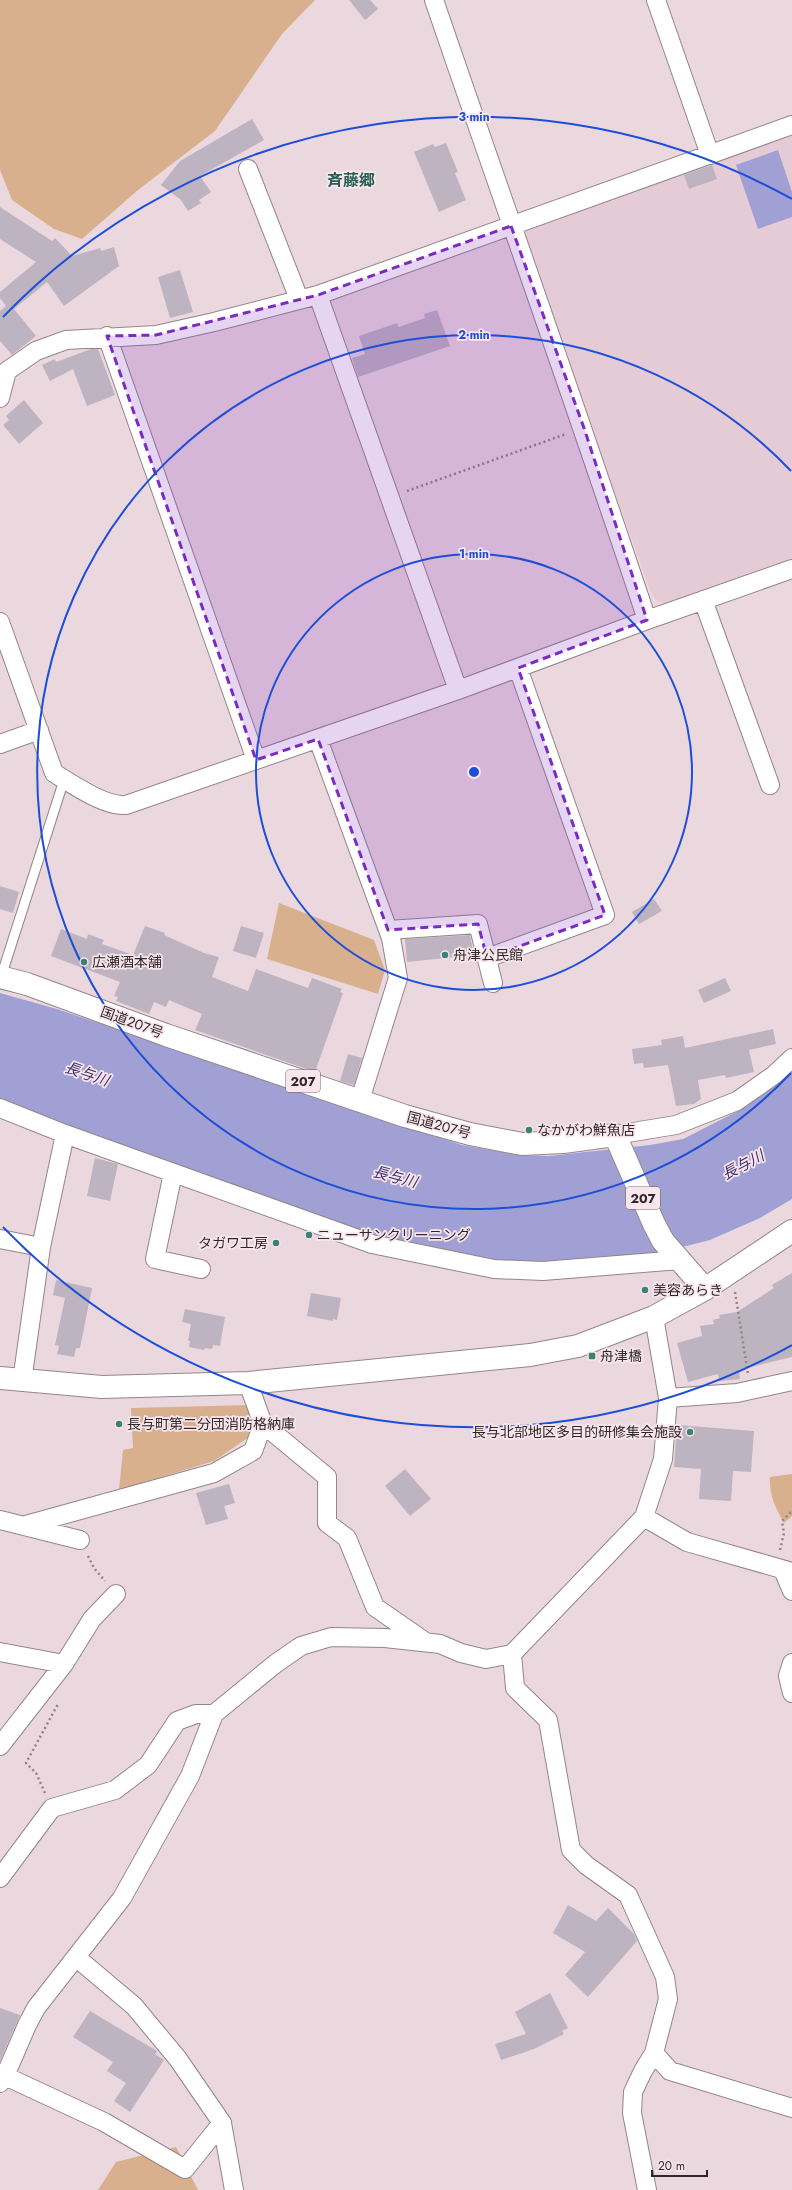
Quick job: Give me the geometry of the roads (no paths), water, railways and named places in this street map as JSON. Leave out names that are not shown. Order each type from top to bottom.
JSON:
[{"type":"main road","name":"国道207号","points":[[1,977],[27,984],[166,1035],[405,1116],[470,1134],[522,1144],[617,1139]]},
{"type":"main road","name":"207","points":[[617,1139],[654,1224],[676,1256],[705,1289]]},
{"type":"main road","points":[[0,1378],[102,1387],[248,1383],[530,1355],[578,1346],[654,1317],[705,1289],[792,1231]]},
{"type":"street","points":[[434,0],[511,226],[584,428],[647,620]]},
{"type":"street","points":[[656,0],[710,155]]},
{"type":"street","points":[[0,398],[2,375],[36,351],[66,340],[107,336],[156,335],[214,322],[318,295],[792,125]]},
{"type":"street","points":[[248,169],[299,299]]},
{"type":"street","points":[[318,295],[458,690]]},
{"type":"street","points":[[107,336],[256,760]]},
{"type":"street","points":[[0,622],[54,773],[64,780],[117,806],[126,805],[458,690],[647,620],[792,569]]},
{"type":"street","points":[[703,600],[770,785]]},
{"type":"street","points":[[487,958],[605,915],[518,668]]},
{"type":"street","points":[[0,744],[39,730]]},
{"type":"street","points":[[318,739],[388,930],[398,978],[360,1100]]},
{"type":"street","points":[[388,930],[478,924],[493,982]]},
{"type":"street","points":[[617,1139],[676,1125],[737,1101],[774,1075],[792,1058]]},
{"type":"street","points":[[0,1108],[65,1134],[372,1244],[494,1269],[543,1271],[676,1256]]},
{"type":"street","points":[[22,1381],[41,1248],[65,1134]]},
{"type":"street","points":[[173,1173],[155,1259],[201,1269]]},
{"type":"street","points":[[0,1239],[41,1248]]},
{"type":"street","points":[[222,2123],[185,2169],[104,2122],[3,2080],[27,2024],[36,2008],[77,1958],[122,1898],[190,1776],[214,1714],[275,1664],[301,1646],[331,1637],[385,1638],[440,1644],[461,1653],[486,1659],[512,1654],[644,1516],[664,1459],[668,1398],[654,1317]]},
{"type":"street","points":[[668,1398],[750,1390],[792,1381]]},
{"type":"street","points":[[248,1383],[263,1424],[327,1476],[327,1522],[347,1538],[375,1607],[426,1643]]},
{"type":"street","points":[[26,1525],[214,1473],[253,1451],[263,1424]]},
{"type":"street","points":[[644,1516],[687,1542],[783,1570],[792,1591]]},
{"type":"street","points":[[0,1520],[26,1525],[80,1540]]},
{"type":"street","points":[[0,1746],[64,1664],[92,1619],[116,1594]]},
{"type":"street","points":[[0,1652],[64,1664]]},
{"type":"street","points":[[512,1654],[515,1688],[548,1720],[571,1850],[586,1865],[628,1895],[665,1977],[668,1999],[654,2053],[633,2092],[632,2113],[647,2190]]},
{"type":"street","points":[[792,1663],[788,1676],[792,1693]]},
{"type":"street","points":[[0,1878],[52,1808],[115,1790],[148,1765],[177,1721],[196,1714],[214,1714]]},
{"type":"street","points":[[77,1958],[134,2006],[178,2059],[222,2123],[234,2190]]},
{"type":"street","points":[[654,2053],[670,2071],[792,2108]]},
{"type":"lane","points":[[1,977],[64,780]]},
{"type":"water","points":[[778,150],[792,192],[792,217],[758,229],[736,165]]},
{"type":"water","name":"長与川","points":[[0,993],[57,1009],[462,1145],[518,1155],[549,1156],[650,1145],[683,1139],[742,1109],[780,1080],[792,1068],[792,1199],[760,1218],[710,1240],[647,1256],[561,1262],[493,1262],[371,1234],[232,1188],[0,1099]]},
{"type":"place","name":"舟津公民館","points":[[445,955]]},
{"type":"place","name":"広瀬酒本舗","points":[[84,962]]},
{"type":"place","name":"なかがわ鮮魚店","points":[[529,1130]]},
{"type":"place","name":"ニューサンクリーニング","points":[[309,1235]]},
{"type":"place","name":"タガワ工房","points":[[276,1243]]},
{"type":"place","name":"美容あらき","points":[[645,1290]]},
{"type":"place","name":"舟津橋","points":[[592,1356]]},
{"type":"place","name":"長与町第二分団消防格納庫","points":[[119,1424]]},
{"type":"place","name":"長与北部地区多目的研修集会施設","points":[[690,1432]]},
{"type":"district","name":"斉藤郷","points":[[351,180]]}]
